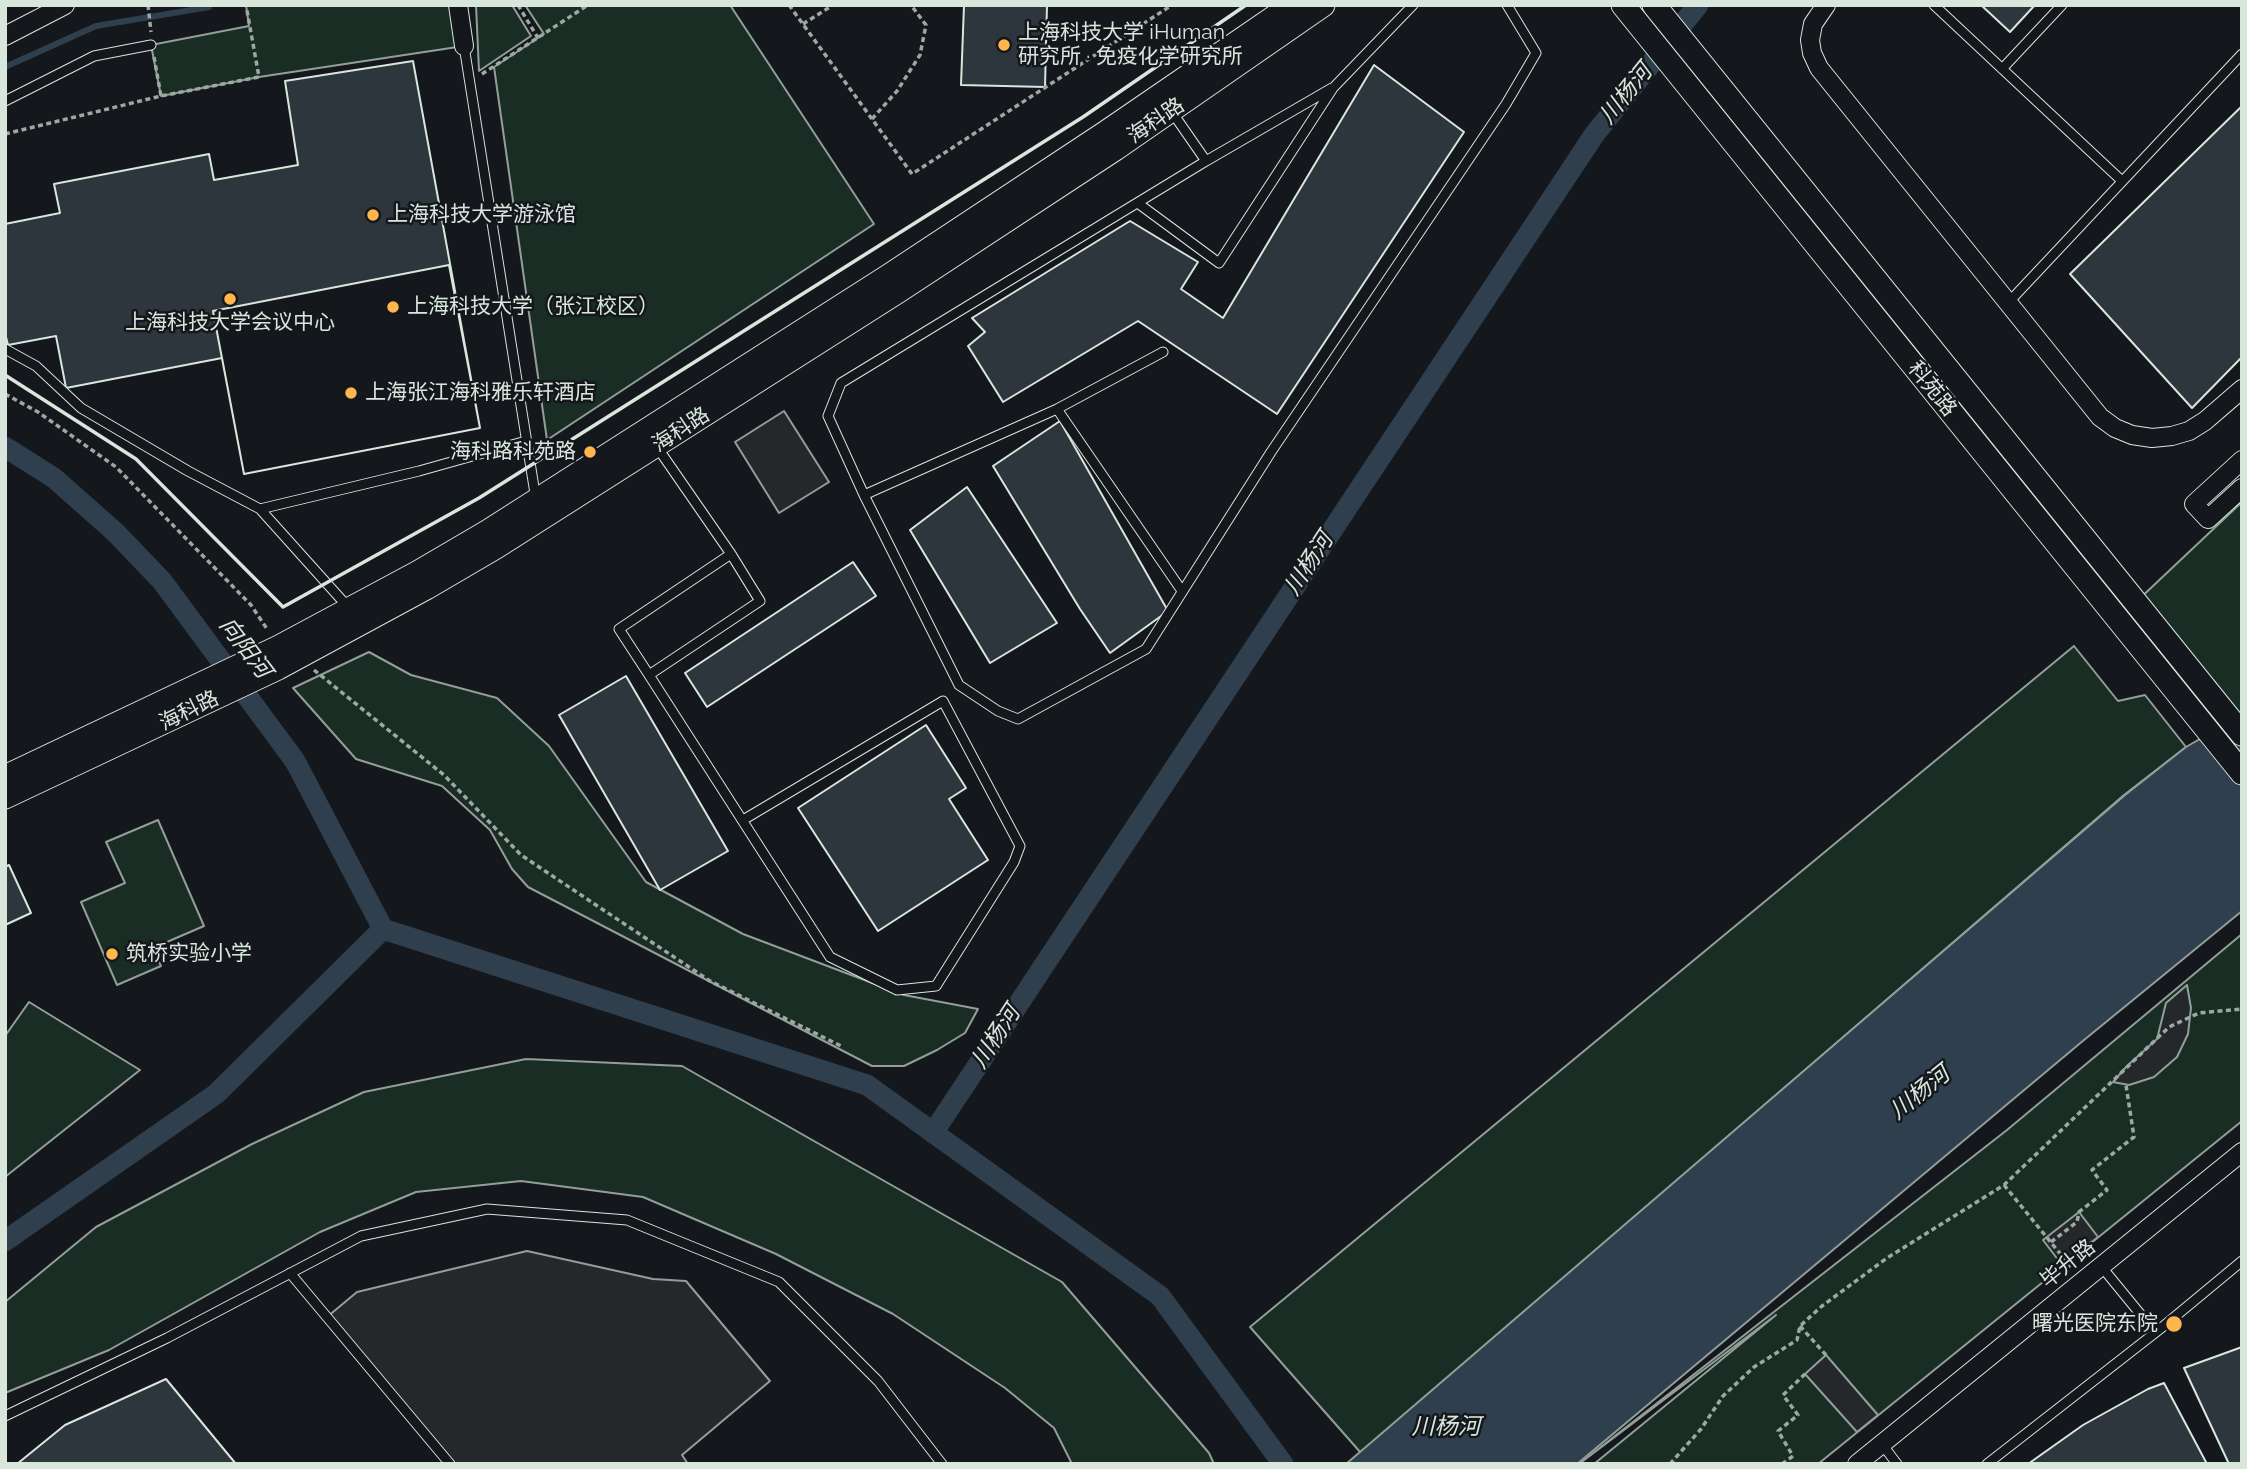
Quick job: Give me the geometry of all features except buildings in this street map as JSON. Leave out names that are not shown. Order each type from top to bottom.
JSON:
[{"type":"street","points":[[458,5],[464,46]]},
{"type":"street","name":"海科路","points":[[281,656],[350,609],[537,502],[1105,133],[1292,5]]},
{"type":"street","name":"海科路","points":[[5,797],[166,712],[496,547],[897,292],[1171,110],[1323,5]]},
{"type":"street","name":"科苑路","points":[[1623,5],[2242,773]]},
{"type":"street","name":"科苑路","points":[[1654,5],[2242,734]]},
{"type":"street","points":[[1826,5],[1813,24],[1810,40],[1819,68],[2100,417],[2115,428],[2132,435],[2152,438],[2189,431],[2242,389]]},
{"type":"street","points":[[5,36],[66,6]]},
{"type":"street","points":[[2242,460],[2194,504],[2208,520],[2242,488]]},
{"type":"street","name":"海科路","points":[[5,778],[166,712]]},
{"type":"street","name":"毕升路","points":[[1857,1464],[2242,1152]]},
{"type":"lane","points":[[1139,204],[1219,262],[1333,88],[1413,5]]},
{"type":"lane","points":[[1333,88],[1206,161],[841,383],[828,416],[864,495],[959,685],[999,711],[1018,719],[1146,649],[1271,452],[1506,104],[1536,53],[1507,5]]},
{"type":"lane","points":[[1934,5],[2122,181]]},
{"type":"lane","points":[[2002,69],[2062,5]]},
{"type":"lane","points":[[5,101],[94,56],[151,45]]},
{"type":"lane","points":[[464,46],[537,502]]},
{"type":"lane","points":[[2008,303],[2242,54]]},
{"type":"lane","points":[[1171,110],[1206,161]]},
{"type":"lane","points":[[5,349],[36,366],[81,408],[188,471],[260,509],[350,609]]},
{"type":"lane","points":[[864,495],[1058,409],[1163,352]]},
{"type":"lane","points":[[1058,409],[1182,591]]},
{"type":"lane","points":[[260,509],[419,471],[526,440]]},
{"type":"lane","points":[[649,675],[760,601],[656,446]]},
{"type":"lane","points":[[730,554],[619,629],[831,957],[897,990],[936,986],[1014,862],[1020,846],[943,701],[743,820]]},
{"type":"lane","points":[[5,1416],[167,1338],[361,1236],[486,1209],[627,1220],[779,1282],[878,1381],[942,1464]]},
{"type":"lane","points":[[1987,1464],[2242,1261]]},
{"type":"lane","points":[[2101,1266],[2155,1332]]},
{"type":"lane","points":[[290,1273],[450,1464]]},
{"type":"lane","points":[[1882,1444],[1897,1464]]},
{"type":"path","points":[[148,5],[151,45],[161,96]]},
{"type":"path","points":[[5,134],[161,96],[259,77],[246,5]]},
{"type":"path","points":[[517,5],[538,38]]},
{"type":"path","points":[[468,82],[588,5]]},
{"type":"path","points":[[789,5],[912,174],[1172,5]]},
{"type":"path","points":[[803,24],[833,5]]},
{"type":"path","points":[[872,119],[897,91],[919,55],[926,25],[911,5]]},
{"type":"path","points":[[5,394],[38,412],[116,467],[251,605],[281,656],[444,775],[521,855],[710,981],[843,1047]]},
{"type":"path","points":[[1670,1464],[1701,1429],[1723,1396],[1754,1367],[1797,1340],[1800,1326],[1822,1306],[1887,1258],[2004,1185],[2169,1027],[2199,1013],[2242,1009]]},
{"type":"path","points":[[2050,1242],[2077,1222],[2079,1212],[2108,1191],[2092,1170],[2134,1137],[2126,1085]]},
{"type":"path","points":[[2004,1185],[2083,1281]]},
{"type":"path","points":[[1800,1326],[1826,1355]]},
{"type":"path","points":[[1782,1464],[1793,1455],[1778,1431],[1798,1415],[1783,1395],[1805,1374]]},
{"type":"green space","points":[[246,5],[458,5],[464,46],[259,77],[161,96],[151,45],[249,26]]},
{"type":"green space","points":[[476,5],[512,5],[531,36],[479,71]]},
{"type":"green space","points":[[525,5],[730,5],[874,224],[547,440],[494,67],[544,34]]},
{"type":"green space","points":[[2242,502],[2242,712],[2231,721],[2136,602]]},
{"type":"green space","points":[[2074,646],[2118,701],[2145,695],[2186,747],[2124,795],[1361,1453],[1250,1327]]},
{"type":"green space","points":[[369,652],[411,675],[497,698],[549,746],[646,882],[743,934],[904,995],[978,1009],[965,1033],[904,1066],[872,1066],[528,887],[512,869],[490,830],[442,786],[356,759],[293,688]]},
{"type":"green space","points":[[158,820],[204,926],[153,948],[161,966],[117,985],[81,902],[125,883],[106,842]]},
{"type":"green space","points":[[2242,934],[2242,1121],[1818,1464],[1594,1464],[1776,1315],[1579,1464],[2007,1130]]},
{"type":"green space","points":[[29,1002],[140,1070],[5,1177],[5,1036]]},
{"type":"green space","points":[[526,1059],[682,1066],[1062,1282],[1209,1453],[1214,1464],[1072,1464],[1054,1428],[1005,1388],[893,1314],[776,1254],[643,1197],[521,1181],[416,1192],[320,1232],[109,1350],[5,1393],[5,1302],[96,1227],[252,1144],[364,1092]]},
{"type":"shaded area","points":[[784,411],[829,482],[779,513],[735,442]]},
{"type":"shaded area","points":[[2187,985],[2191,1008],[2188,1034],[2177,1057],[2154,1077],[2129,1085],[2113,1082],[2157,1039],[2166,1003]]},
{"type":"shaded area","points":[[2079,1212],[2098,1237],[2062,1265],[2043,1240]]},
{"type":"shaded area","points":[[527,1251],[653,1279],[686,1281],[770,1381],[682,1455],[688,1464],[450,1464],[327,1317],[357,1292]]},
{"type":"shaded area","points":[[1826,1355],[1878,1415],[1857,1432],[1805,1374]]},
{"type":"water","points":[[2242,712],[2242,911],[1577,1464],[1346,1464],[2125,795],[2186,747]]},
{"type":"waterway","points":[[5,67],[96,26],[209,7],[208,5]]},
{"type":"waterway","name":"川杨河","points":[[933,1133],[1594,135],[1698,5]]},
{"type":"waterway","name":"向阳河","points":[[5,447],[54,478],[115,532],[162,581],[295,761],[383,929]]},
{"type":"waterway","points":[[5,1241],[216,1094],[383,929],[867,1085],[1160,1296],[1283,1464]]},
{"type":"wall","points":[[5,375],[136,459],[283,607],[479,498],[1083,117],[1246,5]]},
{"type":"place","name":"上海科技大学 iHuman 研究所 · 免疫化学研究所","points":[[1004,45]]},
{"type":"place","name":"上海科技大学游泳馆","points":[[373,215]]},
{"type":"place","name":"上海科技大学会议中心","points":[[230,299]]},
{"type":"place","name":"上海科技大学（张江校区）","points":[[393,307]]},
{"type":"place","name":"上海张江海科雅乐轩酒店","points":[[351,393]]},
{"type":"place","name":"海科路科苑路","points":[[590,452]]},
{"type":"place","name":"筑桥实验小学","points":[[112,954]]},
{"type":"place","name":"曙光医院东院","points":[[2174,1324]]}]
